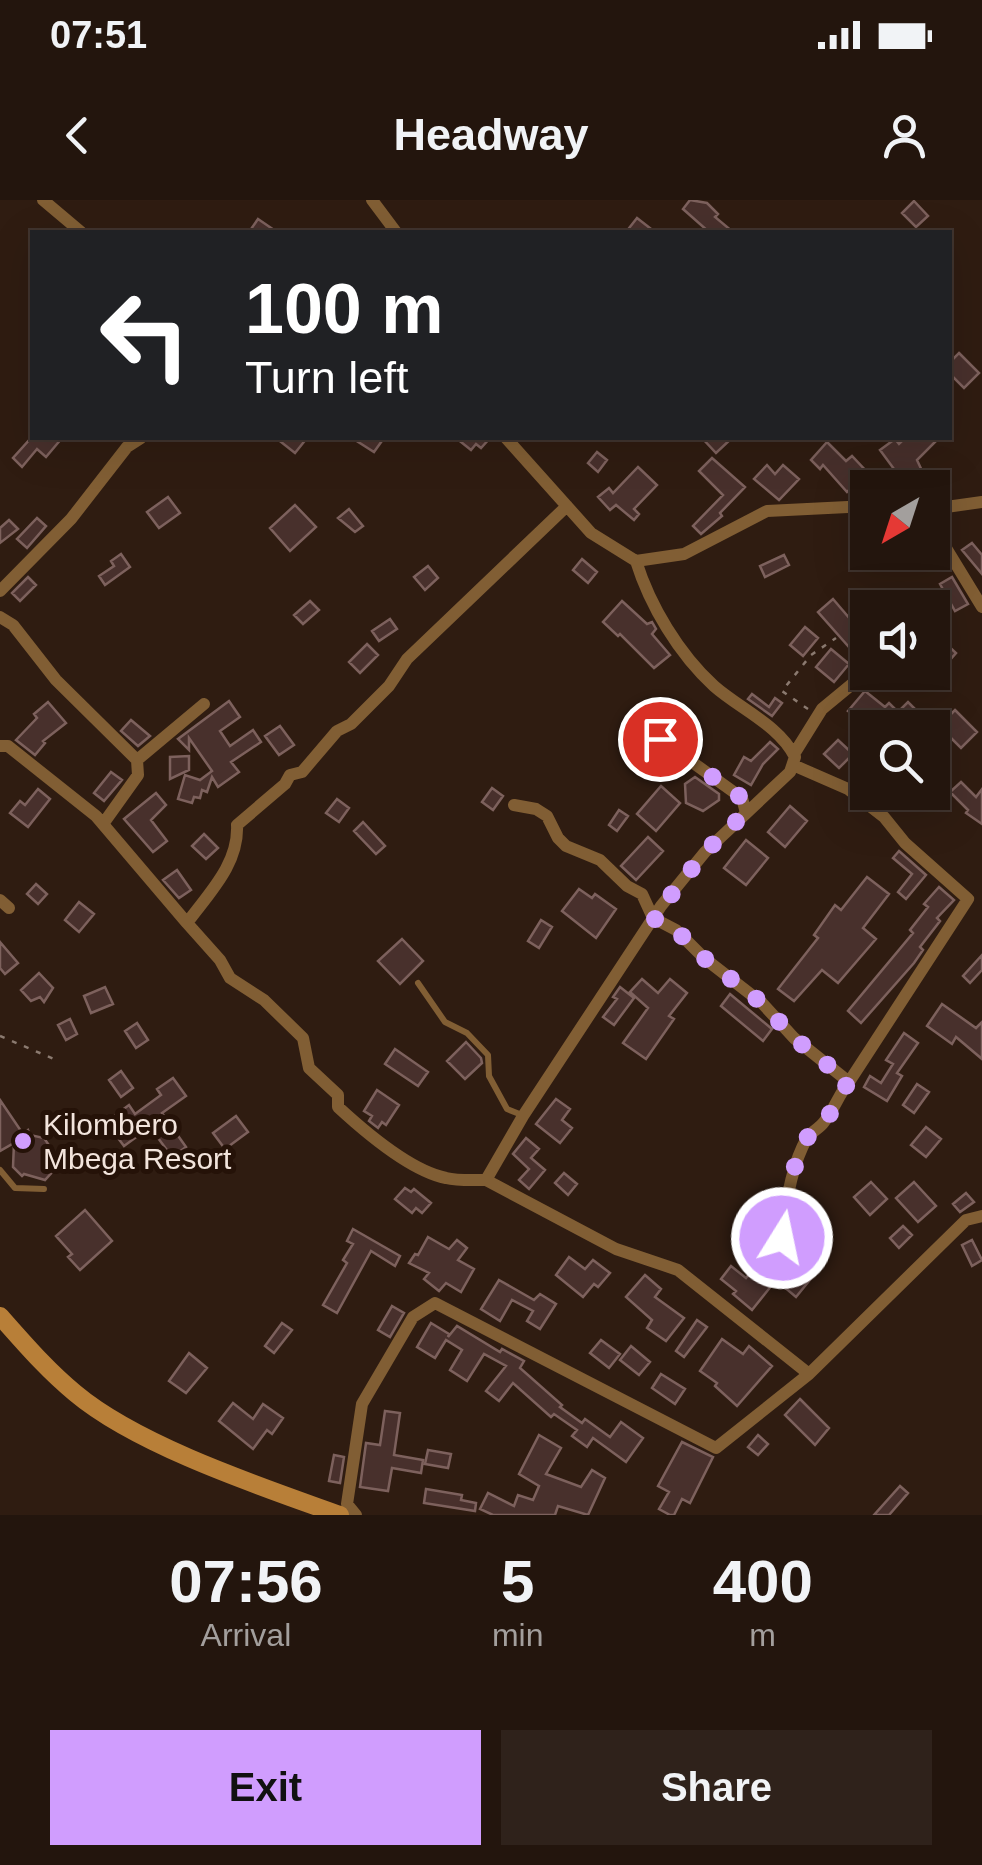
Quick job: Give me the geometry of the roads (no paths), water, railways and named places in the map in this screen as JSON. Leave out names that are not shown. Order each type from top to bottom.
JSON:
[{"type":"main road","points":[[0,1316],[38,1360],[78,1396],[136,1433],[340,1515]]},
{"type":"street","points":[[43,200],[79,230]]},
{"type":"street","points":[[372,200],[394,230]]},
{"type":"street","points":[[0,591],[71,519],[126,447],[138,440]]},
{"type":"street","points":[[508,440],[591,533],[636,561],[650,598],[689,661],[788,743],[793,759],[848,789],[884,818],[905,843],[968,899],[832,1104],[824,1123],[810,1134],[794,1168],[782,1238]]},
{"type":"street","points":[[950,506],[982,502]]},
{"type":"street","points":[[187,923],[222,877],[238,844],[237,825],[285,784],[290,775],[302,772],[337,731],[351,724],[389,686],[407,658],[567,506]]},
{"type":"street","points":[[636,561],[684,554],[767,512],[850,507]]},
{"type":"street","points":[[950,555],[982,607]]},
{"type":"street","points":[[0,617],[13,625],[56,680],[137,760],[138,775],[103,824]]},
{"type":"street","points":[[486,1180],[523,1116],[653,918],[705,852],[790,772],[793,759],[818,716],[850,685]]},
{"type":"street","points":[[137,760],[204,704]]},
{"type":"street","points":[[660,739],[742,798],[746,812]]},
{"type":"street","points":[[0,746],[8,746],[103,824],[230,978],[264,1000],[303,1038],[309,1068],[338,1095],[338,1107],[358,1126],[410,1162],[444,1178],[486,1180],[616,1249],[678,1270],[809,1374]]},
{"type":"street","points":[[514,804],[547,816],[566,846],[600,860],[627,886],[642,894],[653,918],[676,930],[704,958],[762,1003],[794,1038],[849,1082]]},
{"type":"street","points":[[356,1515],[348,1504],[362,1404],[413,1317],[435,1304],[716,1448],[809,1374],[966,1220],[982,1216]]},
{"type":"lane","points":[[418,984],[445,1022],[480,1043],[488,1055],[490,1076],[506,1110],[523,1116]]},
{"type":"lane","points":[[0,1170],[15,1188],[44,1189]]},
{"type":"place","name":"Kilombero Mbega Resort","points":[[23,1141]]}]
